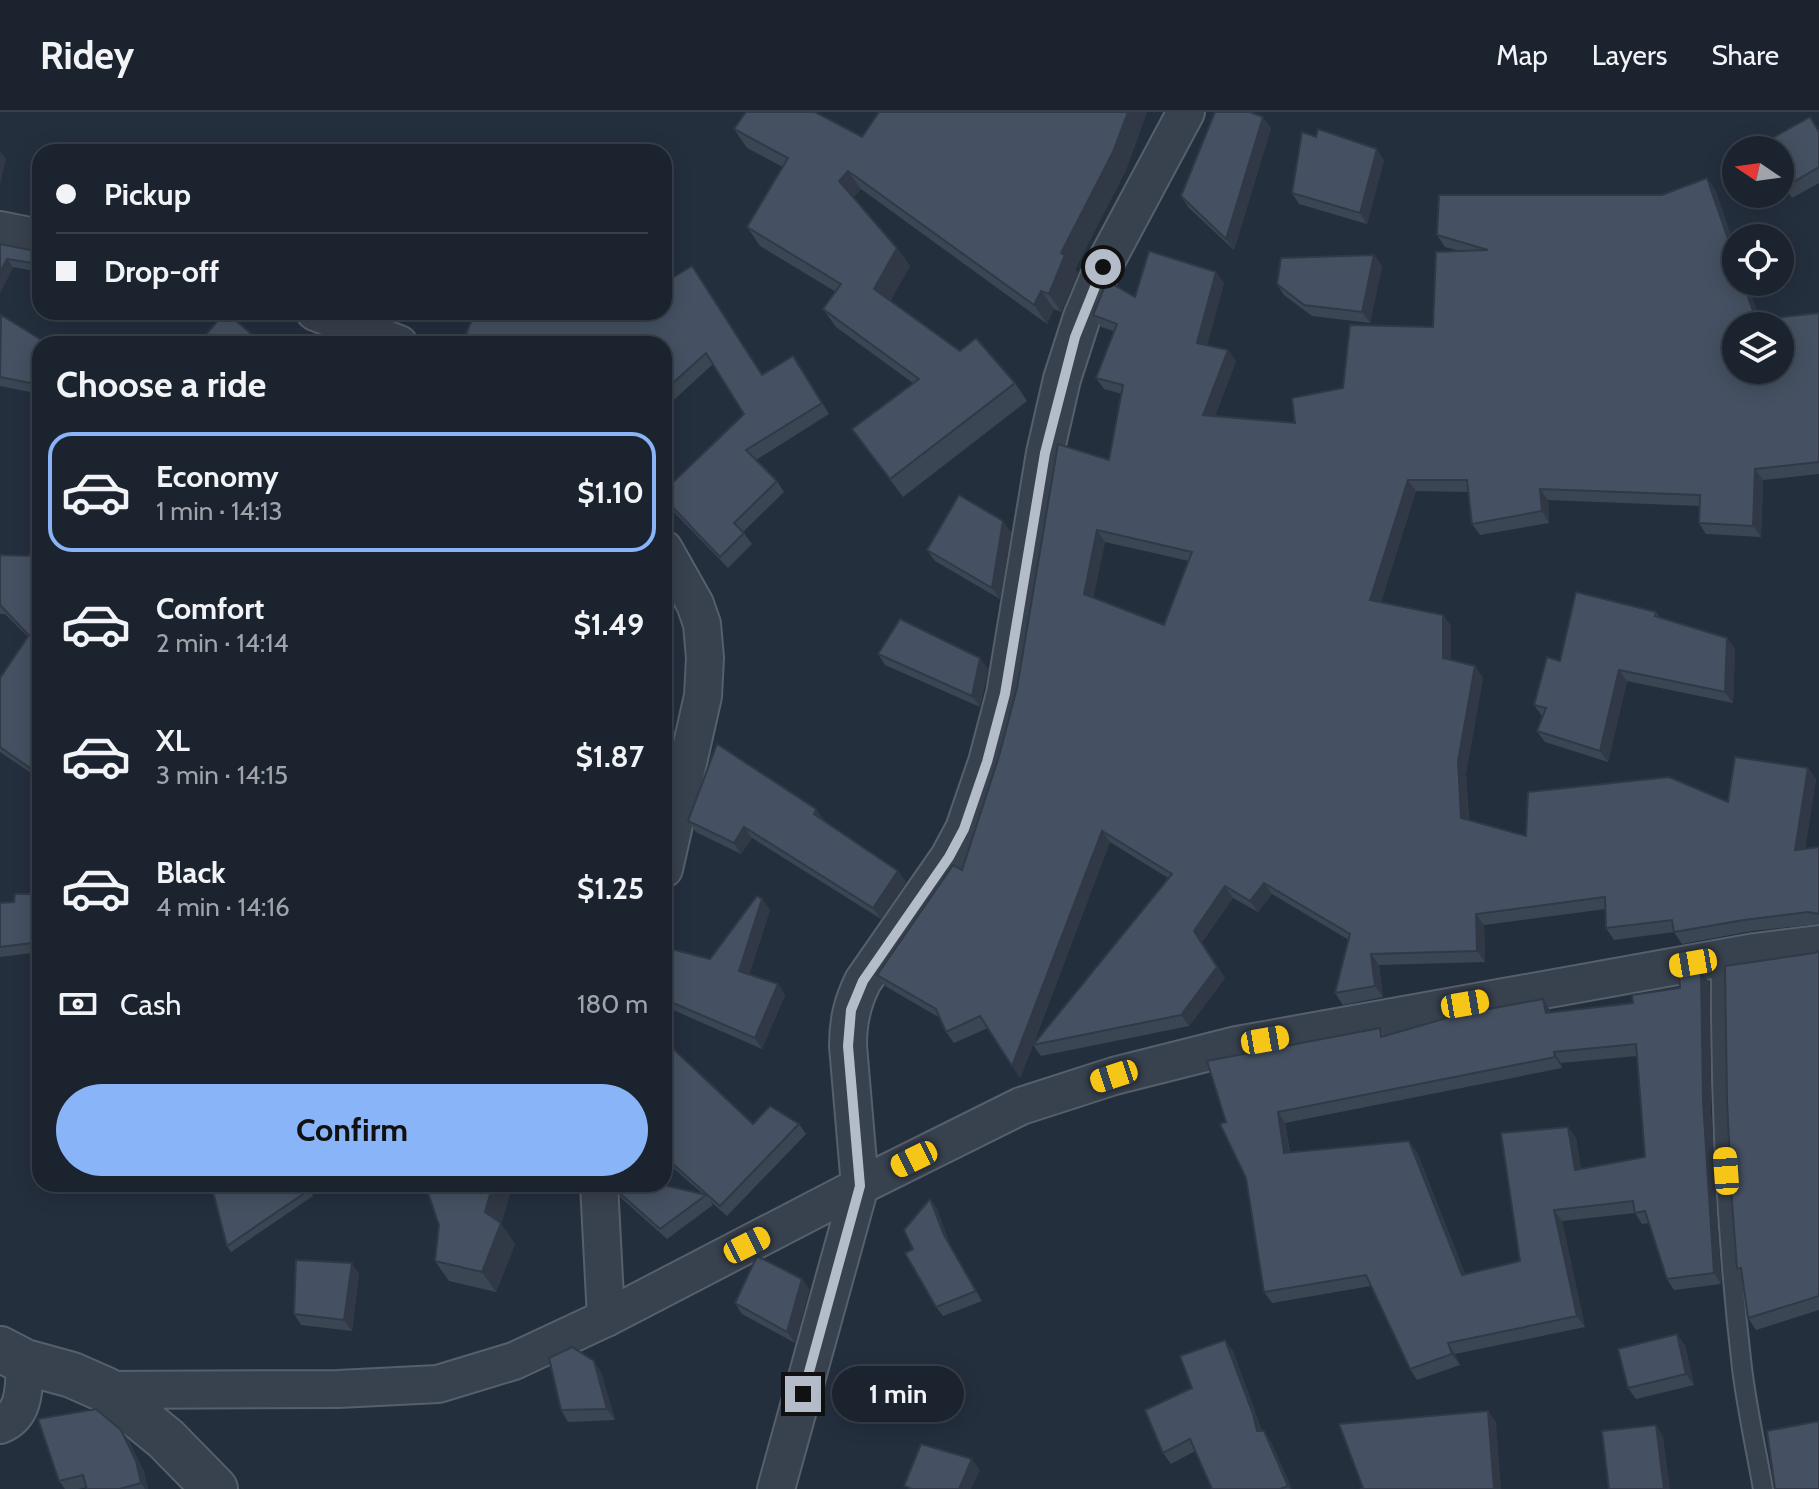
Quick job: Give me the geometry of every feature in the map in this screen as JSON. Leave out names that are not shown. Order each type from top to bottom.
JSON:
[{"type":"street","points":[[776,1489],[860,1186],[848,1046],[848,1025],[854,998],[949,857],[964,829],[987,762],[1005,694],[1045,453],[1062,379],[1082,317],[1103,267],[1186,112]]},
{"type":"street","points":[[0,230],[32,236]]},
{"type":"street","points":[[336,320],[378,336]]},
{"type":"street","points":[[672,563],[695,604],[702,624],[705,658],[703,696],[672,834]]},
{"type":"street","points":[[106,1390],[338,1389],[438,1384],[514,1361],[606,1318],[1021,1106],[1114,1076],[1237,1045],[1721,958],[1819,944]]},
{"type":"street","points":[[599,1192],[606,1318]]},
{"type":"street","points":[[0,1425],[10,1421],[20,1406],[12,1356],[72,1375],[106,1390],[166,1439],[215,1489]]},
{"type":"lane","points":[[1721,958],[1724,1141],[1734,1277],[1742,1370],[1763,1489]]},
{"type":"building","points":[[746,112],[815,112],[862,137],[879,112],[1128,112],[1113,152],[1061,253],[1065,255],[1049,294],[1041,291],[1034,305],[848,171],[839,181],[897,248],[874,289],[960,351],[976,338],[1015,383],[890,479],[852,429],[919,379],[823,309],[841,284],[747,227],[788,158],[734,129]]},
{"type":"building","points":[[1215,112],[1250,112],[1263,117],[1226,239],[1181,196]]},
{"type":"building","points":[[1810,117],[1819,132],[1819,167],[1794,182],[1794,136],[1776,136]]},
{"type":"building","points":[[1318,129],[1377,149],[1360,213],[1292,193],[1302,132],[1316,137]]},
{"type":"building","points":[[1707,178],[1723,224],[1722,296],[1748,296],[1753,312],[1722,312],[1722,384],[1794,384],[1794,316],[1819,313],[1819,462],[1755,469],[1753,526],[1699,523],[1700,495],[1540,489],[1542,511],[1472,524],[1467,480],[1408,480],[1370,600],[1443,615],[1443,658],[1475,666],[1458,761],[1461,818],[1526,836],[1528,792],[1669,777],[1728,802],[1735,757],[1808,768],[1795,850],[1819,847],[1819,914],[1808,912],[1674,932],[1672,920],[1606,928],[1605,897],[1476,914],[1477,951],[1371,954],[1375,986],[1335,993],[1350,934],[1264,883],[1250,901],[1225,886],[1194,931],[1217,967],[1181,1015],[1033,1045],[1172,874],[1102,831],[1012,1066],[980,1016],[946,1032],[936,1009],[877,975],[953,865],[962,870],[999,756],[1017,688],[1058,444],[1109,460],[1123,385],[1096,378],[1117,324],[1093,315],[1107,281],[1135,297],[1149,251],[1216,272],[1197,343],[1228,350],[1203,415],[1295,423],[1292,398],[1343,388],[1350,325],[1433,327],[1436,252],[1488,250],[1437,235],[1439,195],[1662,195]],"holes":[[[1097,530],[1192,552],[1164,625],[1084,594]]]},
{"type":"building","points":[[0,244],[32,250],[32,263],[7,259],[0,272]]},
{"type":"building","points":[[1374,255],[1362,312],[1304,305],[1277,284],[1281,258]]},
{"type":"building","points":[[692,266],[762,375],[793,356],[822,403],[746,450],[777,481],[734,523],[744,533],[720,557],[672,506],[672,483],[744,414],[706,353],[672,384],[672,336],[466,334],[472,320],[672,320],[672,278]]},
{"type":"building","points":[[1,315],[35,336],[32,336],[32,383],[0,377]]},
{"type":"building","points":[[218,320],[235,320],[254,336],[205,336]]},
{"type":"building","points":[[959,495],[1003,521],[992,588],[927,550]]},
{"type":"building","points":[[32,551],[30,768],[0,747],[0,678],[29,635],[0,605],[0,555],[28,556]]},
{"type":"building","points":[[1576,592],[1656,612],[1655,616],[1727,638],[1725,692],[1619,670],[1600,751],[1537,731],[1546,708],[1534,705],[1547,657],[1560,661]]},
{"type":"building","points":[[900,619],[980,658],[972,696],[878,654]]},
{"type":"building","points":[[717,744],[816,809],[814,814],[898,871],[873,908],[744,827],[734,843],[688,821]]},
{"type":"building","points":[[15,894],[32,894],[32,943],[0,947],[0,903],[14,902]]},
{"type":"building","points":[[757,896],[762,899],[739,971],[778,984],[755,1038],[672,1002],[672,949],[710,959]]},
{"type":"building","points":[[1819,951],[1819,1296],[1748,1318],[1741,1268],[1737,1269],[1732,1202],[1725,966]]},
{"type":"building","points":[[1701,971],[1703,1101],[1714,1273],[1667,1279],[1645,1211],[1635,1213],[1633,1201],[1554,1210],[1577,1316],[1448,1343],[1452,1354],[1410,1369],[1366,1275],[1264,1292],[1246,1178],[1220,1124],[1226,1122],[1207,1061],[1380,1028],[1381,1037],[1461,1014],[1543,999],[1546,1013],[1633,1003],[1632,995],[1680,988],[1679,975]],"holes":[[[1636,1044],[1645,1157],[1575,1170],[1568,1127],[1501,1133],[1520,1261],[1462,1275],[1409,1141],[1284,1153],[1278,1112],[1555,1057],[1554,1052]]]},
{"type":"building","points":[[672,1048],[753,1124],[770,1106],[799,1124],[720,1206],[672,1163]]},
{"type":"building","points":[[672,1187],[706,1195],[660,1229],[618,1192],[672,1192]]},
{"type":"building","points":[[213,1192],[306,1192],[227,1246]]},
{"type":"building","points":[[428,1192],[491,1192],[485,1212],[501,1223],[482,1272],[435,1261],[439,1225]]},
{"type":"building","points":[[930,1199],[944,1235],[976,1291],[936,1307],[905,1253],[913,1249],[904,1230]]},
{"type":"building","points":[[757,1256],[802,1279],[787,1332],[735,1303]]},
{"type":"building","points":[[296,1260],[352,1263],[344,1320],[294,1314]]},
{"type":"building","points":[[1677,1334],[1686,1374],[1628,1388],[1618,1349]]},
{"type":"building","points":[[1225,1340],[1257,1431],[1264,1431],[1288,1486],[1280,1489],[1212,1489],[1190,1439],[1163,1453],[1145,1410],[1192,1388],[1180,1356]]},
{"type":"building","points":[[572,1347],[594,1361],[607,1409],[561,1410],[549,1358]]},
{"type":"building","points":[[96,1409],[121,1430],[136,1461],[141,1483],[119,1489],[87,1489],[83,1475],[59,1481],[38,1419]]},
{"type":"building","points":[[1488,1411],[1494,1489],[1360,1489],[1363,1488],[1339,1424]]},
{"type":"building","points":[[1819,1421],[1819,1489],[1775,1489],[1767,1431]]},
{"type":"building","points":[[1656,1425],[1664,1489],[1609,1489],[1602,1431]]},
{"type":"building","points":[[921,1444],[972,1459],[959,1489],[912,1489],[904,1486]]},
{"type":"route","points":[[803,1394],[860,1186],[848,1046],[848,1025],[854,998],[949,857],[964,829],[987,762],[1005,694],[1045,453],[1062,379],[1082,317],[1103,267]]}]
